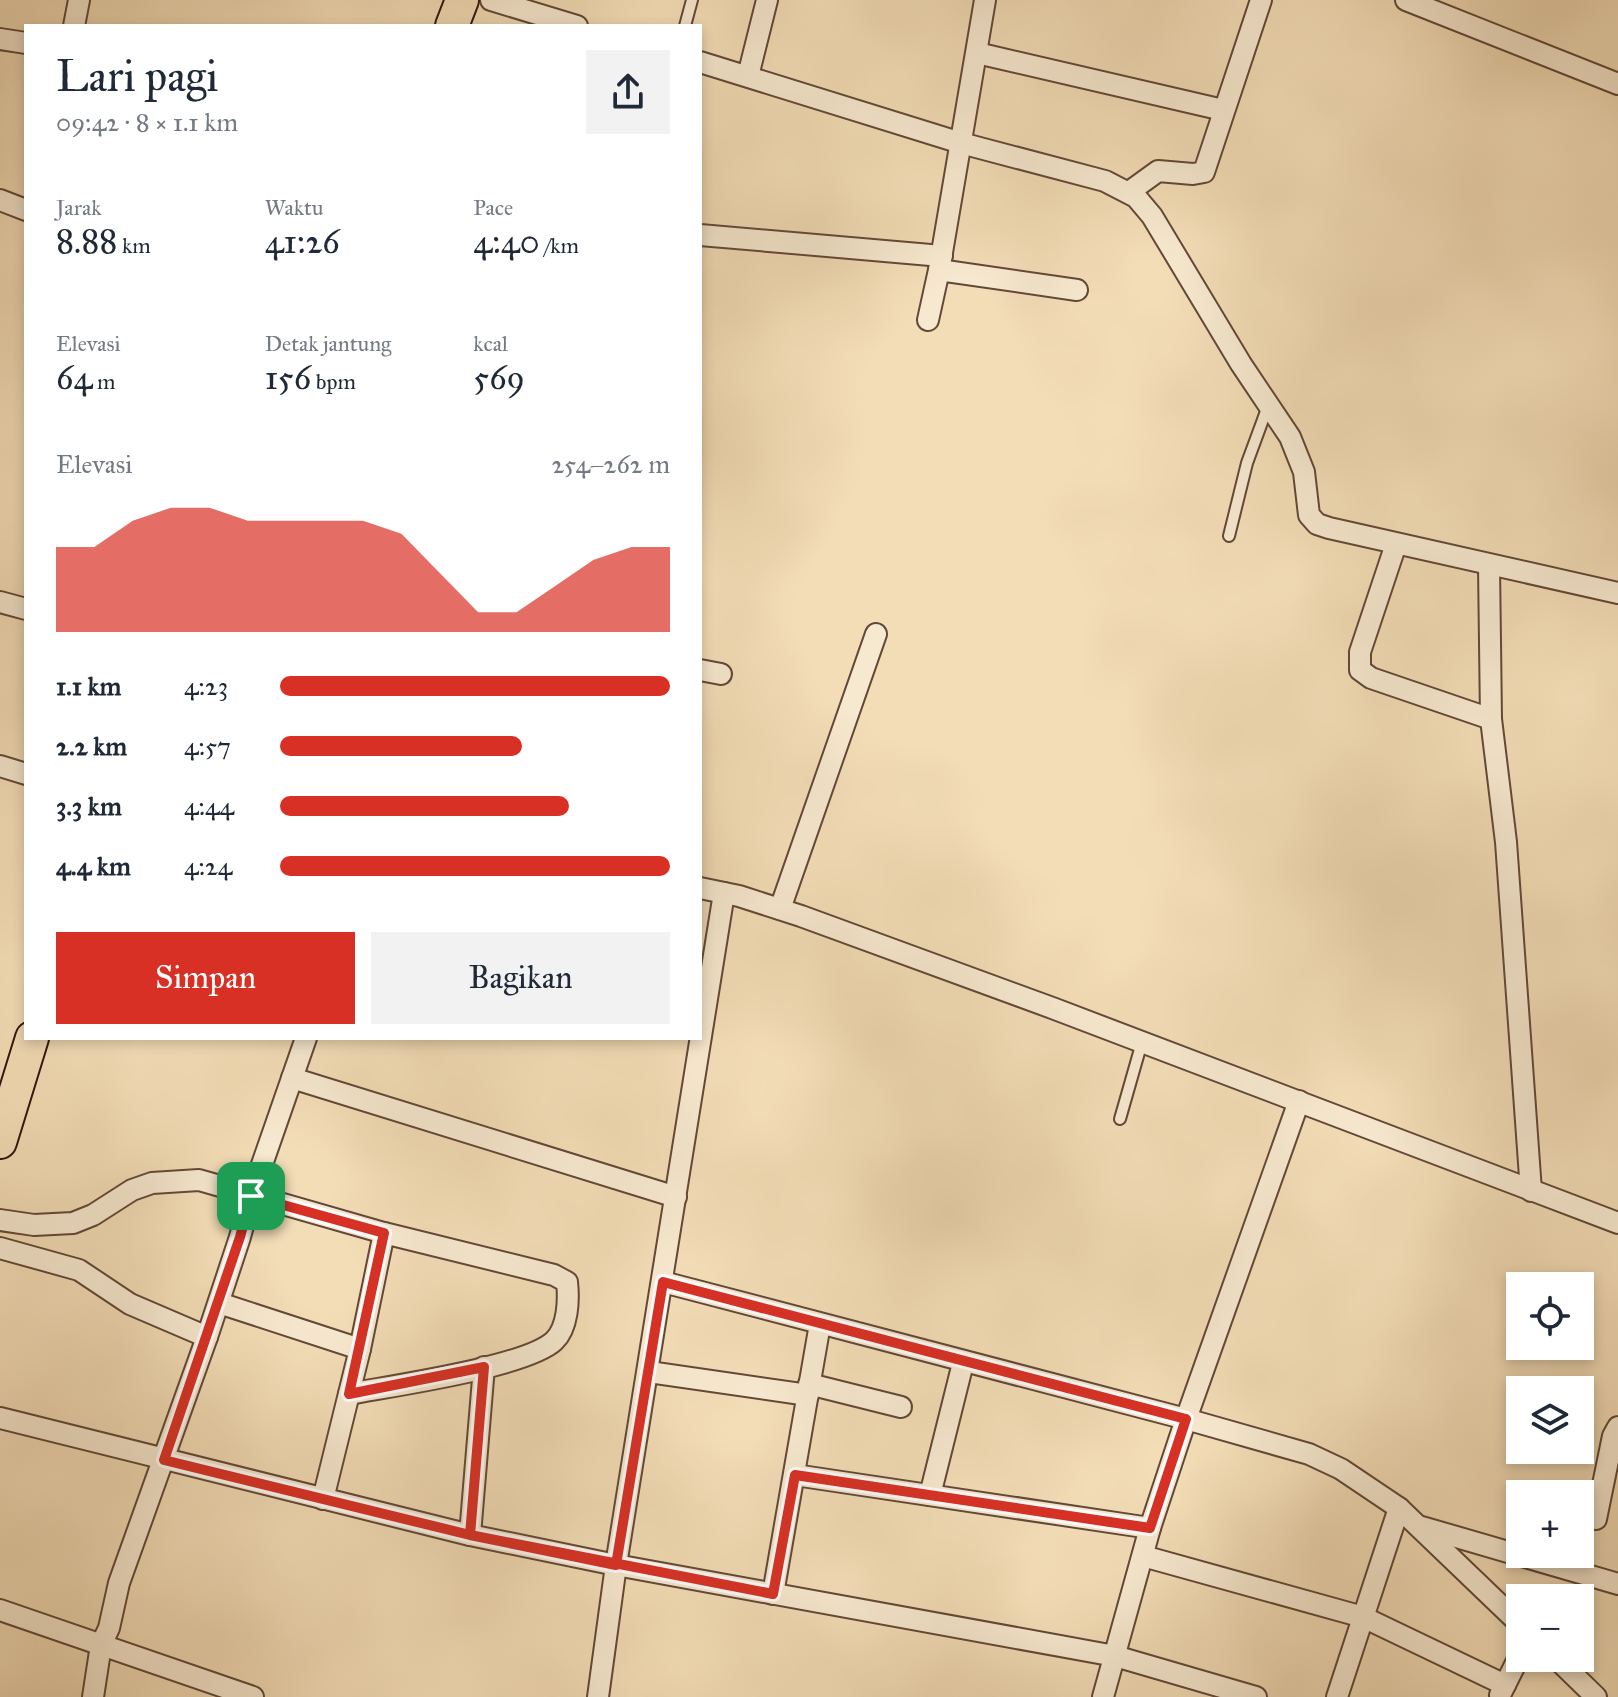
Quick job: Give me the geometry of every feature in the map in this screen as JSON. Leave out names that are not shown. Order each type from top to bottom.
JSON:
[{"type":"main road","points":[[453,24],[462,0]]},
{"type":"main road","points":[[0,1142],[31,1040]]},
{"type":"street","points":[[74,24],[79,0]]},
{"type":"street","points":[[491,0],[570,24]]},
{"type":"street","points":[[748,76],[767,0]]},
{"type":"street","points":[[928,320],[941,263],[985,0]]},
{"type":"street","points":[[1129,192],[1153,172],[1204,172],[1261,0]]},
{"type":"street","points":[[1406,0],[1618,84]]},
{"type":"street","points":[[0,39],[24,43]]},
{"type":"street","points":[[977,53],[1223,110]]},
{"type":"street","points":[[702,63],[961,143],[1105,181],[1129,192],[1152,216],[1290,437],[1305,478],[1307,510],[1313,521],[1329,528],[1489,566],[1618,593]]},
{"type":"street","points":[[0,200],[24,209]]},
{"type":"street","points":[[702,235],[941,263],[1077,290]]},
{"type":"street","points":[[1396,544],[1360,652],[1360,670],[1371,678],[1491,719]]},
{"type":"street","points":[[1489,566],[1491,719],[1506,842],[1531,1191]]},
{"type":"street","points":[[0,602],[24,608]]},
{"type":"street","points":[[780,909],[876,634]]},
{"type":"street","points":[[702,670],[721,674]]},
{"type":"street","points":[[0,766],[24,773]]},
{"type":"street","points":[[702,888],[780,909],[1142,1042],[1618,1223]]},
{"type":"street","points":[[702,1032],[724,893]]},
{"type":"street","points":[[93,1697],[101,1645],[109,1628],[119,1583],[219,1303],[251,1196],[305,1040]]},
{"type":"street","points":[[598,1697],[616,1565],[701,1040]]},
{"type":"street","points":[[292,1078],[676,1197]]},
{"type":"street","points":[[1103,1697],[1150,1528],[1299,1101]]},
{"type":"street","points":[[0,1220],[34,1225],[73,1223],[93,1215],[132,1190],[152,1183],[199,1180],[565,1280],[568,1290],[565,1317],[556,1340],[530,1353],[484,1367],[349,1394]]},
{"type":"street","points":[[323,1499],[360,1349],[384,1233]]},
{"type":"street","points":[[0,1248],[79,1270],[130,1304],[207,1337]]},
{"type":"street","points":[[663,1282],[1309,1454],[1341,1469],[1399,1508],[1506,1610]]},
{"type":"street","points":[[219,1303],[360,1349]]},
{"type":"street","points":[[773,1594],[820,1324]]},
{"type":"street","points":[[930,1495],[963,1363]]},
{"type":"street","points":[[470,1535],[484,1367]]},
{"type":"street","points":[[649,1372],[808,1389],[901,1407]]},
{"type":"street","points":[[0,1418],[470,1535],[616,1565],[1115,1656],[1256,1697]]},
{"type":"street","points":[[1596,1519],[1611,1489],[1613,1436],[1618,1427]]},
{"type":"street","points":[[795,1475],[1150,1528]]},
{"type":"street","points":[[1337,1697],[1399,1508]]},
{"type":"street","points":[[1419,1526],[1618,1584]]},
{"type":"street","points":[[1143,1556],[1363,1617],[1502,1691],[1512,1672]]},
{"type":"street","points":[[0,1610],[253,1697]]},
{"type":"street","points":[[1570,1672],[1596,1697]]},
{"type":"lane","points":[[686,24],[692,0]]},
{"type":"lane","points":[[1229,536],[1247,463],[1268,406]]},
{"type":"lane","points":[[1120,1119],[1142,1042]]},
{"type":"route","points":[[251,1196],[164,1460],[470,1535],[616,1565],[773,1594],[795,1475],[1150,1528],[1186,1419],[663,1282],[616,1565],[543,1550],[470,1535],[484,1367],[349,1394],[384,1233],[251,1196]]}]
